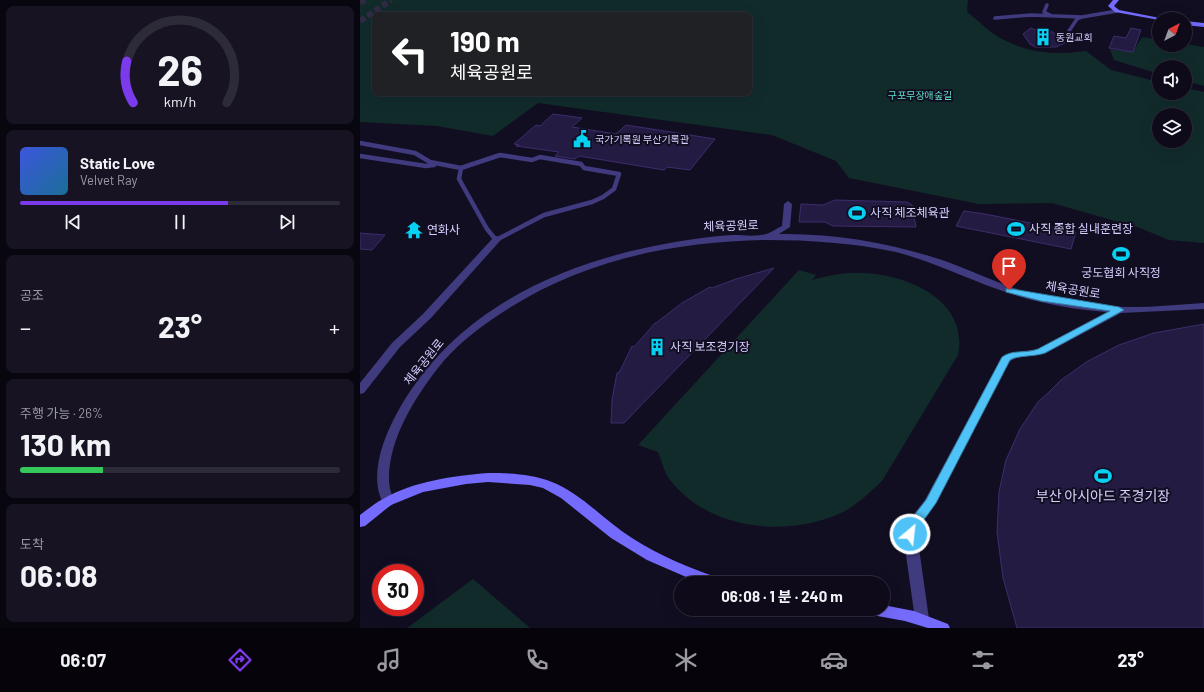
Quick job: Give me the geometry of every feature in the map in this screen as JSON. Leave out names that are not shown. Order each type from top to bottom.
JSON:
[{"type":"street","points":[[1116,0],[1111,6],[1117,11],[1152,17]]},
{"type":"street","points":[[1192,23],[1204,25]]},
{"type":"street","points":[[766,238],[786,226],[788,204]]},
{"type":"street","name":"체육공원로","points":[[388,502],[383,480],[388,453],[397,425],[412,398],[444,353],[488,317],[512,300],[539,285],[604,260],[633,252],[696,241],[766,238],[831,240],[892,249],[946,264],[1009,290],[1041,298],[1119,310],[1204,306]]},
{"type":"street","points":[[360,390],[396,345],[427,316],[496,240]]},
{"type":"street","points":[[922,619],[910,534],[912,526],[930,503],[1006,359],[1011,355],[1034,354],[1042,351],[1119,310]]},
{"type":"street","points":[[360,522],[388,502],[420,489],[451,482],[484,478],[518,478],[546,484],[569,497],[617,535],[651,556],[697,576]]},
{"type":"street","points":[[890,611],[922,619],[943,628]]},
{"type":"lane","points":[[1047,5],[1044,12],[1054,16]]},
{"type":"lane","points":[[995,18],[1014,16],[1082,17],[1117,11]]},
{"type":"lane","points":[[1067,34],[1077,19],[1082,17]]},
{"type":"lane","points":[[360,143],[415,153],[419,158],[461,168],[500,155],[532,160],[540,157],[574,162],[581,164],[584,168],[620,174],[614,189],[603,197],[592,202],[544,216],[496,240],[487,229],[459,179],[461,168]]},
{"type":"lane","points":[[360,156],[426,166],[440,164]]},
{"type":"green space","name":"구포무장애숲길","points":[[360,0],[968,0],[967,12],[994,34],[1004,40],[1014,45],[1034,51],[1064,53],[1086,51],[1111,70],[1152,80],[1152,100],[1192,100],[1192,89],[1204,92],[1204,243],[1169,240],[1140,228],[1052,203],[979,204],[849,178],[836,161],[772,135],[538,103],[493,136],[437,126],[360,122]]},
{"type":"green space","points":[[1142,37],[1152,39],[1152,52],[1192,52],[1192,45],[1204,47],[1204,86],[1192,83],[1192,60],[1152,60],[1152,72],[1114,60],[1110,49],[1133,52]]},
{"type":"green space","points":[[799,270],[816,275],[812,280],[844,274],[863,273],[898,279],[916,285],[932,294],[945,305],[954,319],[959,336],[958,355],[882,481],[862,499],[841,513],[819,521],[773,527],[750,525],[727,519],[705,510],[686,497],[668,477],[658,452],[638,445]]},
{"type":"green space","points":[[473,579],[530,628],[407,628]]},
{"type":"building","name":"동원교회","points":[[1031,28],[1040,32],[1053,32],[1065,43],[1056,47],[1035,47],[1030,44],[1023,34]]},
{"type":"building","points":[[1131,28],[1141,30],[1133,52],[1109,48],[1114,36],[1126,38]]},
{"type":"building","points":[[553,114],[582,118],[572,127],[616,134],[626,125],[715,139],[690,170],[667,167],[664,170],[579,156],[575,159],[555,156],[559,152],[516,146],[519,145],[514,144],[536,125],[540,126]]},
{"type":"building","name":"사직 체조체육관","points":[[835,200],[907,202],[912,205],[916,227],[833,226],[825,222],[799,222],[801,204],[823,205]]},
{"type":"building","name":"사직 종합 실내훈련장","points":[[964,211],[1076,232],[1071,249],[956,226]]},
{"type":"building","points":[[360,233],[385,235],[372,250],[360,249]]},
{"type":"building","name":"사직 보조경기장","points":[[774,268],[624,423],[611,423],[612,400],[617,373],[619,373],[632,346],[634,347],[655,323],[682,303],[710,287],[712,288]]},
{"type":"building","name":"부산 아시아드 주경기장","points":[[1204,324],[1204,628],[1017,628],[1003,578],[997,532],[999,492],[1006,460],[1020,429],[1038,402],[1061,380],[1088,361],[1119,345],[1154,333]]},
{"type":"tunnel","points":[[360,3],[365,0]]},
{"type":"tunnel","points":[[373,12],[391,0]]},
{"type":"tunnel","points":[[360,21],[372,13]]},
{"type":"place","name":"동원교회","points":[[1043,37]]},
{"type":"place","name":"국가기록원 부산기록관","points":[[582,139]]},
{"type":"place","name":"사직 체조체육관","points":[[857,213]]},
{"type":"place","name":"사직 종합 실내훈련장","points":[[1016,229]]},
{"type":"place","name":"연화사","points":[[414,230]]},
{"type":"place","name":"궁도협회 사직정","points":[[1121,254]]},
{"type":"place","name":"사직 보조경기장","points":[[657,347]]},
{"type":"place","name":"부산 아시아드 주경기장","points":[[1103,476]]},
{"type":"route","points":[[910,534],[912,526],[930,503],[1006,359],[1011,355],[1034,354],[1042,351],[1119,310],[1041,298],[1009,290]]}]
